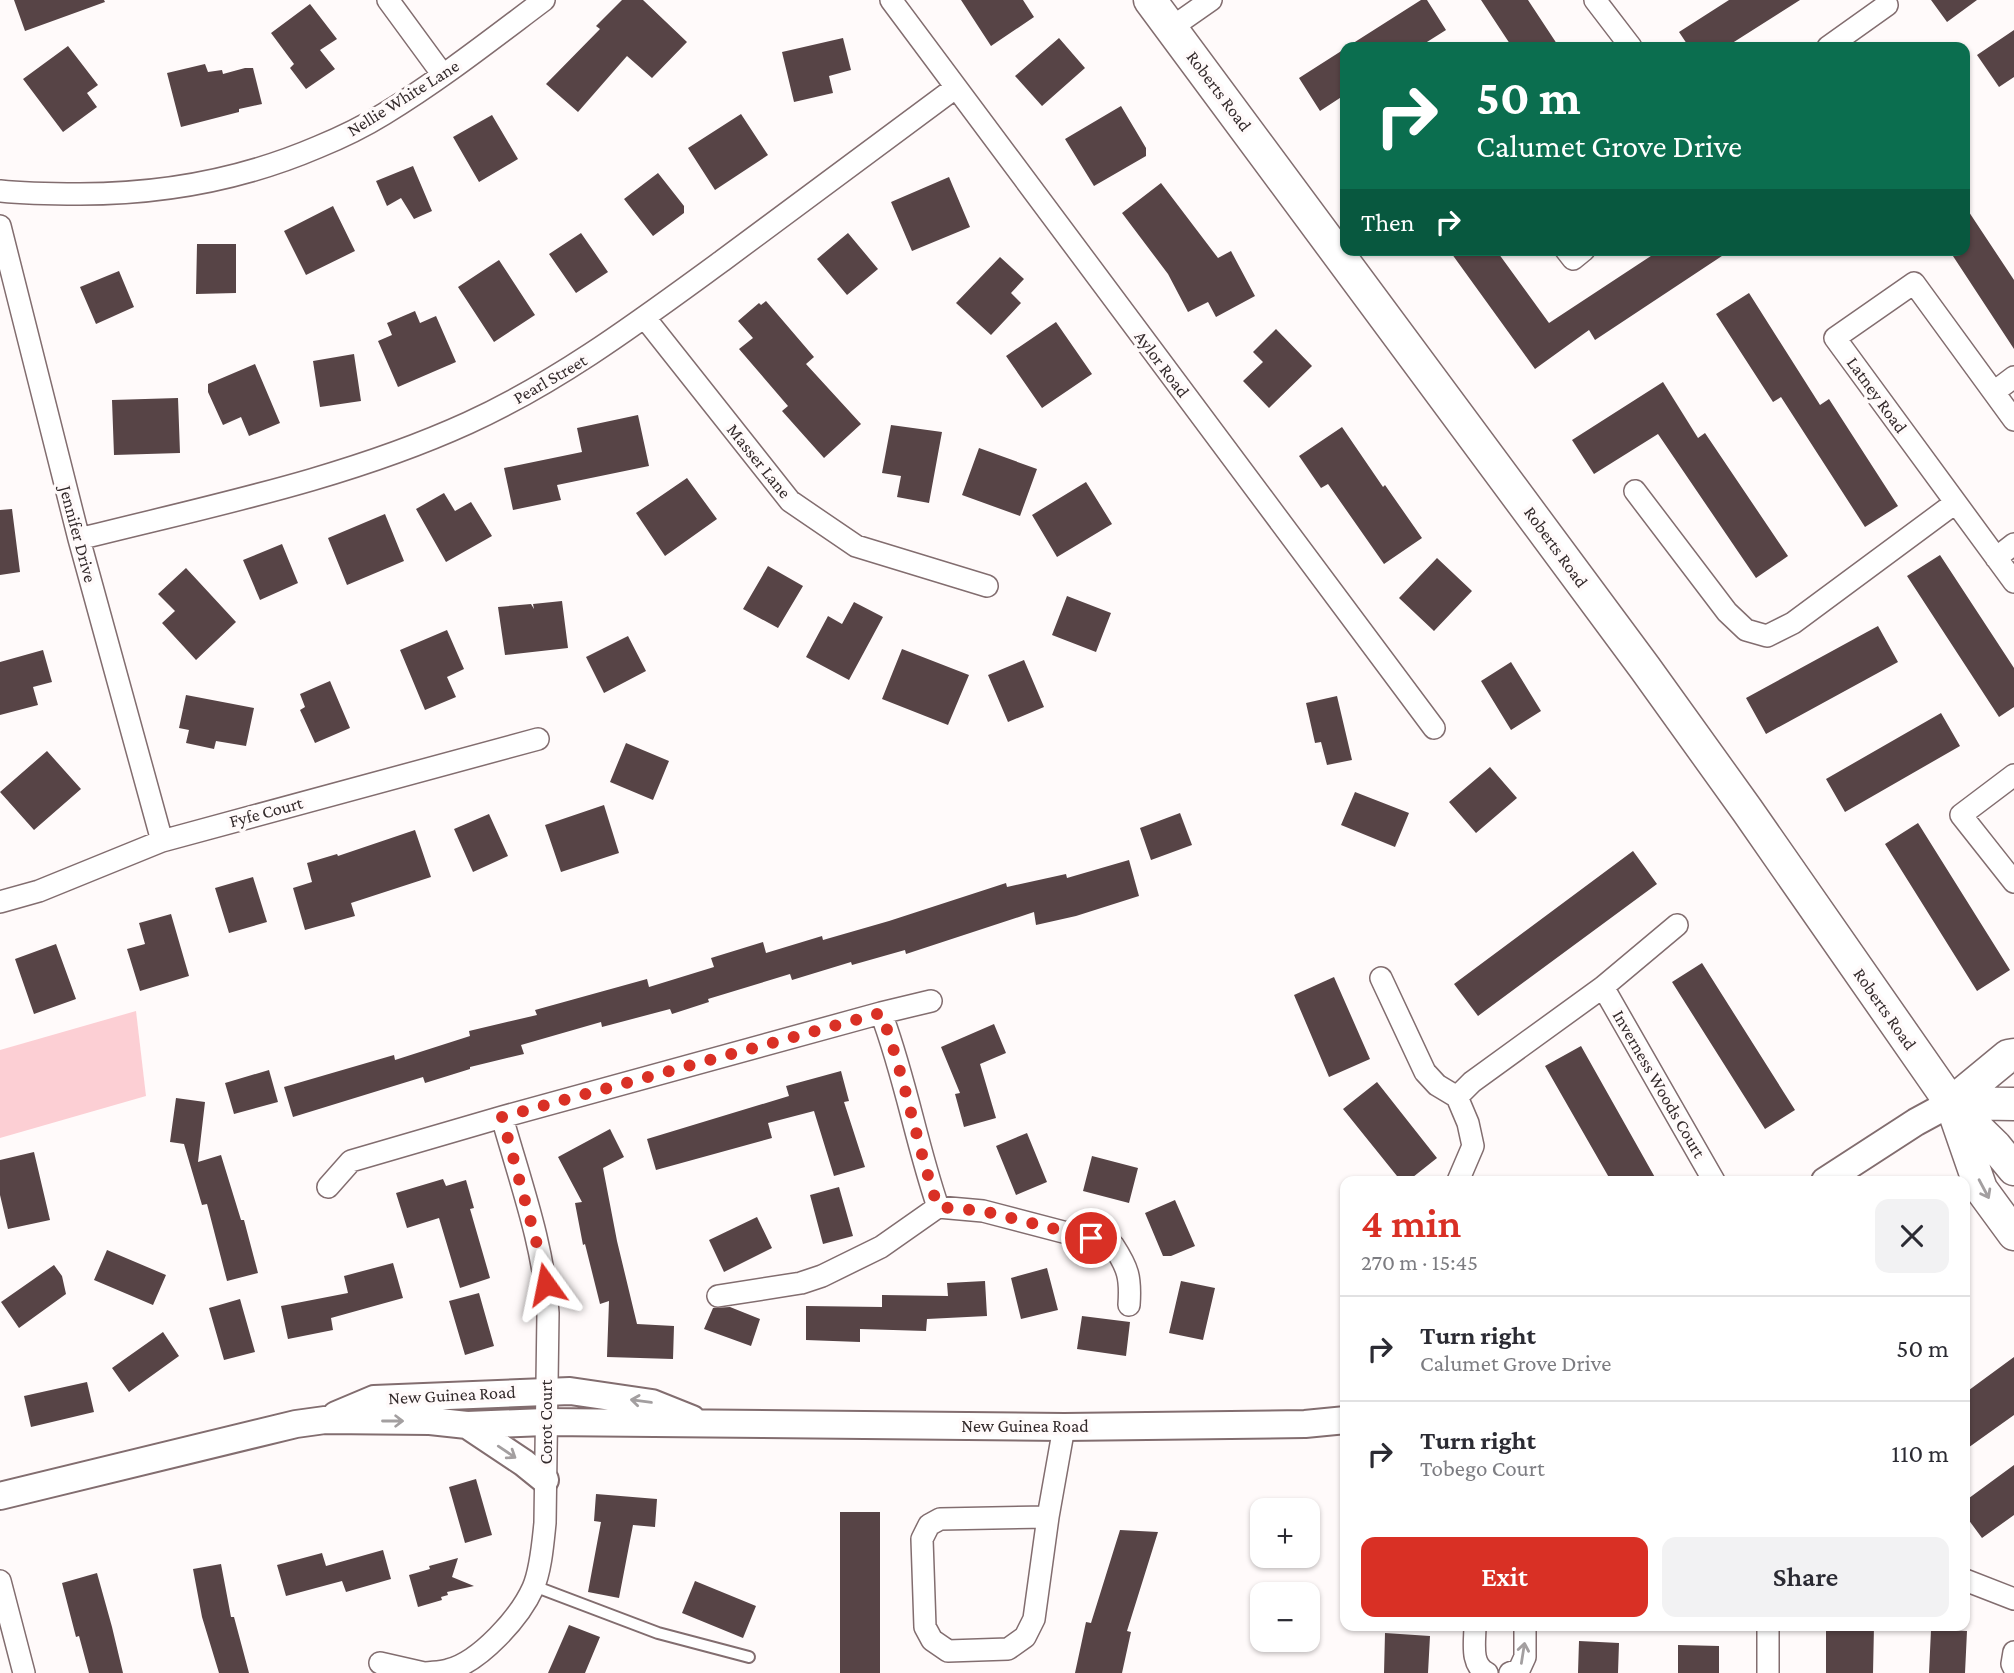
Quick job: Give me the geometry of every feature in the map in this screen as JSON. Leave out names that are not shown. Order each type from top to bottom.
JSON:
[{"type":"main road","name":"Roberts Road","points":[[1150,0],[1645,668],[1951,1103]]},
{"type":"main road","points":[[1951,1103],[2008,1056],[2014,1055]]},
{"type":"main road","points":[[1951,1103],[2014,1104]]},
{"type":"main road","points":[[1951,1103],[1995,1146],[2014,1170]]},
{"type":"main road","points":[[1951,1103],[1981,1189],[2014,1234]]},
{"type":"street","points":[[388,0],[443,75]]},
{"type":"street","name":"Nellie White Lane","points":[[0,191],[27,194],[120,194],[177,188],[233,177],[287,160],[383,115],[443,75],[544,0]]},
{"type":"street","name":"Aylor Road","points":[[891,0],[1434,728]]},
{"type":"street","points":[[1171,28],[1211,0]]},
{"type":"street","points":[[1595,0],[1627,42]]},
{"type":"street","points":[[1835,42],[1887,5]]},
{"type":"street","name":"Pearl Street","points":[[79,539],[314,479],[419,444],[519,397],[589,356],[645,318],[956,88]]},
{"type":"street","name":"Jennifer Drive","points":[[0,226],[79,539],[162,841]]},
{"type":"street","name":"Latney Road","points":[[2014,421],[1914,283],[1835,338],[2014,582]]},
{"type":"street","name":"Masser Lane","points":[[645,318],[790,501],[856,546],[987,586]]},
{"type":"street","points":[[1994,392],[2014,377]]},
{"type":"street","points":[[1635,491],[1727,612],[1746,630],[1767,636],[1793,624],[1955,503]]},
{"type":"street","points":[[1996,558],[2014,544]]},
{"type":"street","name":"Fyfe Court","points":[[0,902],[39,891],[162,841],[538,738]]},
{"type":"street","points":[[2014,775],[1961,815],[2014,882]]},
{"type":"street","points":[[1457,1097],[1472,1082],[1603,987],[1677,925]]},
{"type":"street","points":[[1381,978],[1425,1072],[1437,1085],[1457,1097],[1468,1123],[1473,1146],[1460,1176]]},
{"type":"street","name":"Inverness Woods Court","points":[[1603,987],[1711,1176]]},
{"type":"street","points":[[328,1187],[351,1161],[502,1117],[931,1001]]},
{"type":"street","points":[[881,1013],[892,1042],[925,1170],[938,1207]]},
{"type":"street","points":[[1833,1176],[1916,1122],[1951,1103]]},
{"type":"street","name":"Corot Court","points":[[380,1663],[425,1673],[448,1671],[459,1666],[489,1645],[513,1620],[534,1586],[545,1523],[548,1313],[546,1284],[538,1248],[502,1117]]},
{"type":"street","points":[[719,1296],[802,1283],[821,1276],[881,1247],[938,1207],[983,1211],[1112,1245],[1125,1264],[1130,1286],[1129,1305]]},
{"type":"street","name":"New Guinea Road","points":[[325,1420],[374,1399],[570,1391],[653,1403],[705,1424]]},
{"type":"street","name":"New Guinea Road","points":[[0,1496],[296,1424],[325,1420],[430,1421],[467,1425],[545,1422],[1064,1427],[1305,1424],[1340,1421]]},
{"type":"street","points":[[467,1425],[545,1480]]},
{"type":"street","points":[[1048,1517],[940,1519],[929,1525],[922,1539],[925,1628],[932,1640],[948,1651],[960,1651],[1008,1649],[1025,1637],[1034,1619],[1064,1427]]},
{"type":"street","points":[[0,1581],[24,1673]]},
{"type":"street","points":[[1970,1582],[2014,1599]]},
{"type":"street","points":[[1475,1631],[1475,1658],[1481,1670],[1487,1673]]},
{"type":"street","points":[[1510,1673],[1519,1670],[1525,1657],[1525,1631]]},
{"type":"street","points":[[1768,1631],[1768,1673]]},
{"type":"street","points":[[2014,1652],[2014,1668]]},
{"type":"lane","points":[[534,1586],[657,1633],[749,1657]]},
{"type":"shaded area","points":[[136,1011],[146,1096],[0,1138],[0,1050]]},
{"type":"building","points":[[14,0],[104,0],[105,2],[25,31]]},
{"type":"building","points":[[622,0],[643,0],[687,42],[652,78],[627,56],[578,112],[546,84],[600,29],[596,26]]},
{"type":"building","points":[[961,0],[1023,0],[1034,17],[991,46]]},
{"type":"building","points":[[1421,0],[1427,0],[1446,30],[1427,42],[1355,42]]},
{"type":"building","points":[[1481,0],[1528,0],[1556,42],[1509,42]]},
{"type":"building","points":[[1729,0],[1800,0],[1734,42],[1686,42],[1679,32]]},
{"type":"building","points":[[1931,0],[1977,0],[1947,22]]},
{"type":"building","points":[[310,4],[337,39],[320,50],[335,69],[306,89],[290,68],[294,64],[271,33]]},
{"type":"building","points":[[2014,30],[2014,77],[1999,87],[1977,55]]},
{"type":"building","points":[[843,38],[851,70],[829,76],[833,93],[794,102],[782,52]]},
{"type":"building","points":[[1059,38],[1085,68],[1042,106],[1015,76]]},
{"type":"building","points":[[68,46],[98,85],[87,93],[97,107],[63,132],[23,79]]},
{"type":"building","points":[[1340,52],[1340,98],[1320,111],[1299,78]]},
{"type":"building","points":[[205,64],[208,72],[222,70],[223,74],[253,68],[262,104],[181,127],[167,73]]},
{"type":"building","points":[[1121,106],[1146,148],[1146,156],[1094,186],[1065,139]]},
{"type":"building","points":[[741,114],[768,155],[715,190],[688,148]]},
{"type":"building","points":[[492,115],[518,159],[479,182],[453,137]]},
{"type":"building","points":[[413,166],[432,211],[414,219],[401,198],[387,206],[376,181]]},
{"type":"building","points":[[658,173],[684,206],[684,213],[653,236],[624,199]]},
{"type":"building","points":[[949,177],[970,227],[912,251],[891,202]]},
{"type":"building","points":[[1161,183],[1218,258],[1231,251],[1255,296],[1216,317],[1208,302],[1188,312],[1168,274],[1122,213]]},
{"type":"building","points":[[333,206],[355,251],[306,275],[284,231]]},
{"type":"building","points":[[1970,214],[2014,280],[2014,349],[1953,256],[1970,256]]},
{"type":"building","points":[[581,233],[608,272],[576,293],[549,254]]},
{"type":"building","points":[[848,233],[878,269],[847,295],[817,259]]},
{"type":"building","points":[[197,244],[236,244],[236,293],[196,294]]},
{"type":"building","points":[[1453,256],[1500,256],[1549,323],[1651,256],[1722,256],[1595,340],[1589,330],[1535,369]]},
{"type":"building","points":[[1000,257],[1024,279],[1011,293],[1021,303],[991,335],[956,303]]},
{"type":"building","points":[[499,260],[535,315],[494,342],[458,287]]},
{"type":"building","points":[[119,271],[134,307],[96,324],[80,287]]},
{"type":"building","points":[[1749,293],[1820,405],[1829,399],[1898,506],[1865,527],[1781,397],[1773,402],[1716,314]]},
{"type":"building","points":[[766,301],[814,357],[806,364],[861,424],[824,458],[782,411],[788,406],[739,349],[753,338],[738,321],[759,303],[761,305]]},
{"type":"building","points":[[415,311],[420,323],[436,316],[456,362],[398,387],[378,341],[392,335],[387,323]]},
{"type":"building","points":[[1056,322],[1092,374],[1042,408],[1006,356]]},
{"type":"building","points":[[1276,329],[1312,366],[1269,408],[1243,381],[1263,362],[1253,352]]},
{"type":"building","points":[[354,354],[361,401],[320,407],[313,361]]},
{"type":"building","points":[[255,364],[280,423],[249,436],[241,417],[223,425],[208,392],[208,384]]},
{"type":"building","points":[[1663,382],[1698,438],[1705,433],[1788,556],[1756,578],[1658,434],[1594,474],[1572,440]]},
{"type":"building","points":[[178,398],[180,453],[114,455],[112,400]]},
{"type":"building","points":[[638,415],[649,466],[557,485],[561,500],[513,510],[504,468],[582,452],[577,428]]},
{"type":"building","points":[[891,425],[942,432],[929,503],[897,497],[901,476],[882,473]]},
{"type":"building","points":[[1342,427],[1422,538],[1384,564],[1328,484],[1321,488],[1299,456]]},
{"type":"building","points":[[979,448],[1037,469],[1020,516],[962,495]]},
{"type":"building","points":[[687,478],[717,519],[665,556],[636,513]]},
{"type":"building","points":[[1086,482],[1112,524],[1057,557],[1032,515]]},
{"type":"building","points":[[444,493],[455,511],[471,502],[492,536],[446,562],[416,509]]},
{"type":"building","points":[[12,509],[20,572],[0,575],[0,510]]},
{"type":"building","points":[[385,514],[404,561],[347,585],[328,538]]},
{"type":"building","points":[[282,544],[298,583],[260,600],[243,560]]},
{"type":"building","points":[[1940,555],[2014,668],[2014,707],[1999,717],[1907,576]]},
{"type":"building","points":[[1437,558],[1472,591],[1434,631],[1399,598]]},
{"type":"building","points":[[768,566],[803,586],[778,628],[743,609]]},
{"type":"building","points":[[186,568],[236,622],[196,660],[162,623],[175,611],[158,594]]},
{"type":"building","points":[[1067,596],[1111,613],[1096,652],[1052,635]]},
{"type":"building","points":[[562,601],[568,648],[505,655],[498,607],[531,604],[534,609],[533,604]]},
{"type":"building","points":[[854,602],[883,617],[849,680],[806,657],[828,616],[842,624]]},
{"type":"building","points":[[1878,626],[1898,662],[1766,734],[1746,698]]},
{"type":"building","points":[[447,630],[464,669],[447,677],[456,697],[425,710],[400,650]]},
{"type":"building","points":[[628,636],[646,671],[604,693],[586,657]]},
{"type":"building","points":[[902,649],[969,675],[948,725],[882,699]]},
{"type":"building","points":[[43,650],[52,682],[33,687],[38,705],[0,715],[0,662]]},
{"type":"building","points":[[1024,660],[1044,707],[1008,722],[988,675]]},
{"type":"building","points":[[1511,662],[1541,711],[1511,730],[1481,681]]},
{"type":"building","points":[[330,681],[350,728],[315,743],[300,710],[305,707],[300,694]]},
{"type":"building","points":[[186,695],[254,708],[246,746],[216,741],[214,749],[186,743],[189,730],[179,728]]},
{"type":"building","points":[[1337,696],[1352,760],[1327,765],[1321,742],[1315,743],[1306,703]]},
{"type":"building","points":[[1941,713],[1960,746],[1845,812],[1826,779]]},
{"type":"building","points":[[626,743],[669,761],[653,800],[610,782]]},
{"type":"building","points":[[47,751],[81,789],[34,830],[0,792]]},
{"type":"building","points":[[1490,767],[1517,798],[1476,833],[1449,802]]},
{"type":"building","points":[[1355,792],[1409,813],[1395,847],[1341,825]]},
{"type":"building","points":[[604,805],[619,853],[561,872],[545,825]]},
{"type":"building","points":[[1180,813],[1192,845],[1151,860],[1140,828]]},
{"type":"building","points":[[489,814],[508,856],[473,872],[454,829]]},
{"type":"building","points":[[1918,823],[2010,970],[1977,991],[1885,844]]},
{"type":"building","points":[[415,830],[431,877],[351,903],[355,916],[305,930],[293,888],[312,882],[307,863],[337,854],[338,856]]},
{"type":"building","points":[[1633,851],[1657,884],[1478,1016],[1454,984]]},
{"type":"building","points":[[1129,860],[1139,896],[1076,916],[1036,925],[1034,912],[906,954],[905,950],[852,965],[851,962],[792,980],[790,974],[708,999],[709,1002],[672,1014],[670,1009],[602,1027],[601,1022],[521,1045],[524,1054],[470,1067],[425,1083],[423,1077],[293,1117],[284,1087],[394,1055],[395,1060],[470,1036],[469,1031],[537,1015],[535,1010],[647,979],[649,987],[714,967],[711,958],[763,942],[766,953],[822,936],[823,940],[889,921],[1006,883],[1007,887],[1066,874],[1067,878]]},
{"type":"building","points":[[253,877],[267,922],[229,933],[215,888]]},
{"type":"building","points":[[171,914],[189,976],[140,991],[127,949],[145,944],[139,923]]},
{"type":"building","points":[[56,944],[76,999],[34,1014],[15,959]]},
{"type":"building","points":[[1702,963],[1795,1110],[1765,1129],[1672,982]]},
{"type":"building","points":[[1334,977],[1370,1059],[1329,1077],[1294,995]]},
{"type":"building","points":[[994,1024],[1006,1053],[980,1064],[996,1118],[964,1127],[955,1094],[960,1093],[941,1047]]},
{"type":"building","points":[[1581,1046],[1654,1176],[1608,1176],[1545,1066]]},
{"type":"building","points":[[269,1070],[278,1102],[234,1114],[225,1083]]},
{"type":"building","points":[[841,1071],[849,1101],[844,1102],[865,1167],[834,1176],[814,1111],[768,1123],[772,1138],[656,1170],[647,1139],[789,1096],[786,1086]]},
{"type":"building","points":[[1377,1082],[1437,1158],[1414,1176],[1397,1176],[1343,1109]]},
{"type":"building","points":[[176,1098],[205,1102],[198,1162],[221,1155],[241,1220],[244,1220],[258,1273],[227,1281],[207,1204],[202,1205],[184,1144],[170,1142]]},
{"type":"building","points":[[610,1129],[624,1157],[603,1168],[637,1324],[674,1326],[673,1359],[607,1357],[609,1301],[600,1304],[585,1244],[583,1245],[575,1203],[582,1202],[558,1157]]},
{"type":"building","points":[[1027,1133],[1047,1182],[1016,1195],[996,1146]]},
{"type":"building","points":[[34,1152],[50,1220],[8,1229],[0,1195],[0,1160]]},
{"type":"building","points":[[1092,1156],[1138,1168],[1129,1203],[1083,1191]]},
{"type":"building","points":[[443,1179],[446,1186],[466,1180],[474,1208],[470,1209],[490,1278],[460,1288],[439,1218],[407,1228],[396,1193]]},
{"type":"building","points":[[839,1187],[853,1236],[823,1244],[810,1195]]},
{"type":"building","points":[[1175,1200],[1195,1246],[1171,1256],[1163,1256],[1145,1213]]},
{"type":"building","points":[[757,1217],[772,1248],[724,1272],[709,1240]]},
{"type":"building","points":[[107,1250],[166,1275],[153,1305],[94,1280]]},
{"type":"building","points":[[393,1263],[403,1298],[331,1318],[333,1330],[288,1339],[281,1306],[348,1293],[344,1276]]},
{"type":"building","points":[[54,1265],[62,1276],[66,1294],[19,1328],[1,1302]]},
{"type":"building","points":[[1047,1268],[1058,1310],[1021,1319],[1011,1278]]},
{"type":"building","points":[[985,1281],[987,1316],[927,1319],[926,1331],[860,1329],[860,1342],[806,1340],[806,1306],[882,1307],[882,1295],[948,1296],[947,1283]]},
{"type":"building","points":[[1181,1281],[1215,1288],[1203,1340],[1169,1333]]},
{"type":"building","points":[[479,1293],[494,1346],[465,1355],[449,1301]]},
{"type":"building","points":[[240,1299],[255,1352],[224,1360],[209,1308]]},
{"type":"building","points":[[730,1307],[760,1319],[751,1346],[704,1329],[713,1308]]},
{"type":"building","points":[[1082,1316],[1130,1322],[1126,1356],[1077,1349]]},
{"type":"building","points":[[163,1332],[179,1356],[129,1392],[112,1368]]},
{"type":"building","points":[[2014,1357],[2014,1415],[1970,1446],[1970,1389]]},
{"type":"building","points":[[87,1382],[94,1412],[31,1427],[24,1396]]},
{"type":"building","points":[[2014,1465],[2014,1515],[1982,1538],[1970,1522],[1970,1497]]},
{"type":"building","points":[[476,1479],[492,1535],[465,1543],[449,1487]]},
{"type":"building","points":[[596,1494],[657,1499],[655,1527],[633,1525],[619,1598],[588,1592],[601,1522],[594,1521]]},
{"type":"building","points":[[840,1512],[880,1512],[880,1673],[840,1673]]},
{"type":"building","points":[[1120,1530],[1158,1532],[1127,1631],[1131,1632],[1122,1673],[1075,1673],[1086,1622],[1091,1623]]},
{"type":"building","points":[[383,1550],[391,1579],[346,1592],[342,1581],[286,1596],[277,1565],[322,1553],[326,1566]]},
{"type":"building","points":[[458,1558],[452,1577],[474,1586],[447,1592],[448,1595],[441,1597],[442,1600],[418,1607],[409,1575]]},
{"type":"building","points":[[221,1564],[231,1617],[234,1617],[249,1673],[219,1673],[202,1617],[193,1569]]},
{"type":"building","points":[[97,1573],[123,1673],[89,1673],[79,1636],[76,1637],[62,1583]]},
{"type":"building","points":[[695,1581],[756,1606],[743,1638],[682,1613]]},
{"type":"building","points":[[569,1625],[600,1637],[585,1673],[548,1673]]},
{"type":"building","points":[[1826,1631],[1874,1631],[1873,1673],[1826,1673]]},
{"type":"building","points":[[1931,1631],[1967,1631],[1965,1673],[1929,1673]]},
{"type":"building","points":[[1385,1633],[1430,1636],[1428,1673],[1384,1673]]},
{"type":"building","points":[[1579,1641],[1619,1643],[1618,1673],[1578,1673]]},
{"type":"building","points":[[1678,1645],[1719,1646],[1719,1673],[1678,1673]]},
{"type":"route","points":[[546,1284],[502,1117],[881,1013],[892,1042],[925,1170],[938,1207],[983,1211],[1091,1238]]}]
